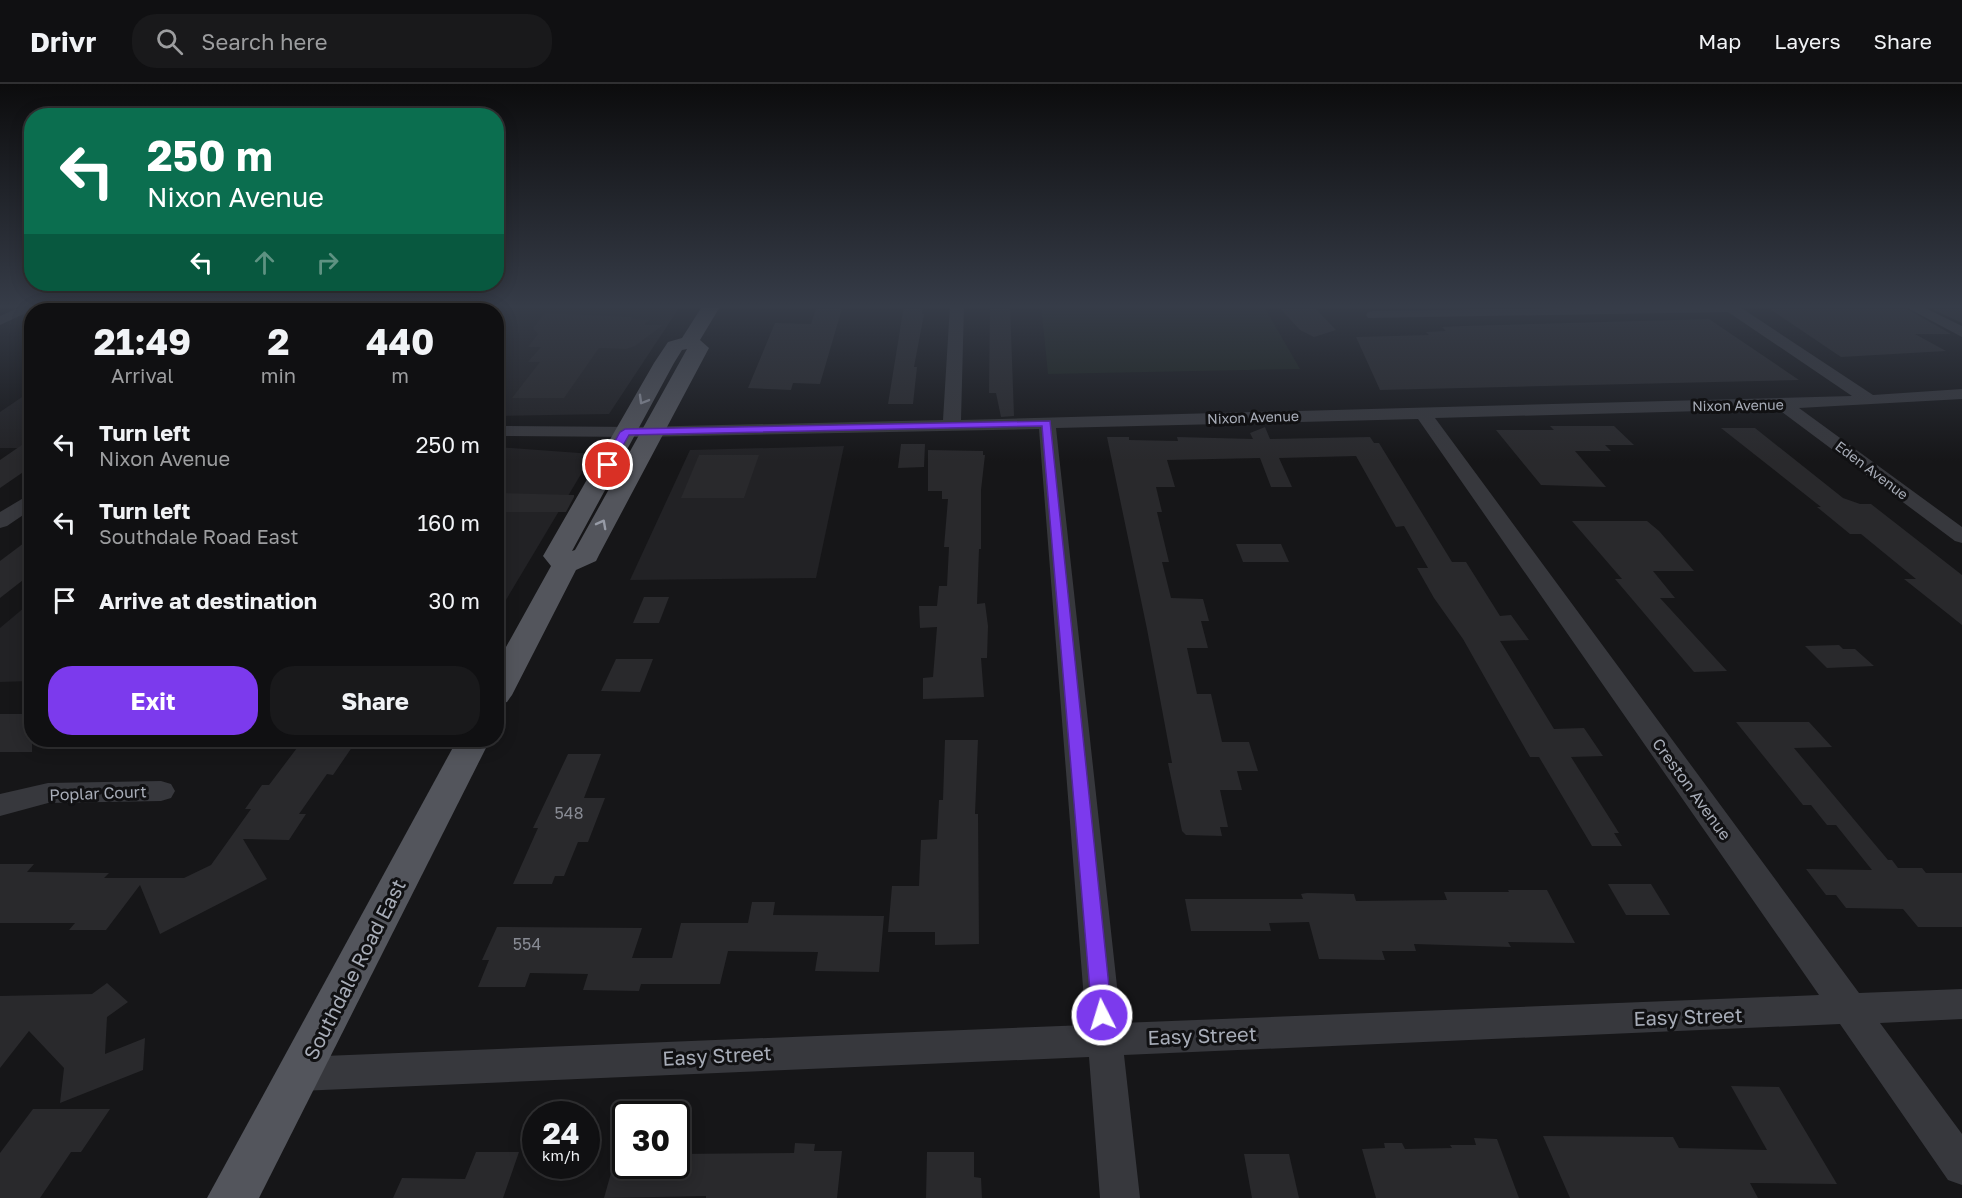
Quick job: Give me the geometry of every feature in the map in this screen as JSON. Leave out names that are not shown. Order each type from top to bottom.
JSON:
[{"type":"main road","points":[[504,680],[565,565],[586,555],[638,432],[692,357]]},
{"type":"main road","name":"Southdale Road East","points":[[232,1198],[469,747]]},
{"type":"street","points":[[951,425],[954,357]]},
{"type":"street","points":[[1805,357],[1869,400]]},
{"type":"street","name":"Nixon Avenue","points":[[504,431],[638,432],[1047,423],[1782,404],[1962,394]]},
{"type":"street","name":"Eden Avenue","points":[[1782,404],[1962,537]]},
{"type":"street","name":"Creston Avenue","points":[[1422,412],[1962,1166]]},
{"type":"street","points":[[1047,423],[1120,1198]]},
{"type":"street","points":[[0,522],[24,505]]},
{"type":"street","name":"Poplar Court","points":[[0,805],[48,793],[161,791]]},
{"type":"street","name":"Easy Street","points":[[299,1074],[1104,1038],[1962,1004]]},
{"type":"shaded area","points":[[504,357],[647,357],[609,414],[504,416]]},
{"type":"shaded area","points":[[1046,357],[1293,357],[1300,369],[1048,374]]},
{"type":"shaded area","points":[[24,396],[24,448],[0,448],[0,412]]},
{"type":"shaded area","points":[[844,446],[816,578],[630,580],[690,450]]},
{"type":"shaded area","points":[[504,448],[593,454],[504,603]]},
{"type":"shaded area","points":[[24,608],[24,681],[0,682],[0,628]]},
{"type":"building","points":[[532,357],[593,357],[564,398],[512,398],[540,362],[528,362]]},
{"type":"building","points":[[761,357],[828,357],[820,384],[793,383],[791,390],[748,388]]},
{"type":"building","points":[[896,357],[916,357],[913,404],[888,404]]},
{"type":"building","points":[[989,357],[1012,357],[1014,416],[1001,417],[996,393],[989,393]]},
{"type":"building","points":[[1365,357],[1765,357],[1799,380],[1380,390]]},
{"type":"building","points":[[1550,426],[1614,426],[1634,445],[1605,445],[1611,451],[1575,451],[1606,487],[1541,485],[1496,430],[1554,430]]},
{"type":"building","points":[[1265,427],[1270,439],[1370,437],[1374,443],[1379,443],[1452,562],[1466,562],[1500,616],[1511,615],[1529,640],[1500,641],[1554,729],[1584,728],[1603,756],[1571,757],[1619,833],[1614,833],[1622,846],[1592,846],[1539,757],[1530,757],[1463,639],[1434,598],[1417,568],[1428,568],[1404,526],[1396,527],[1356,456],[1279,458],[1292,487],[1271,487],[1260,458],[1167,460],[1175,487],[1156,487],[1162,512],[1157,512],[1169,562],[1162,562],[1171,598],[1203,599],[1209,621],[1201,621],[1208,648],[1187,648],[1197,694],[1211,694],[1222,742],[1249,742],[1258,771],[1237,771],[1242,790],[1220,790],[1228,827],[1220,827],[1222,836],[1186,835],[1182,831],[1168,763],[1172,763],[1147,629],[1107,437],[1178,441],[1177,437],[1253,439],[1250,433]]},
{"type":"building","points":[[1721,428],[1755,428],[1843,498],[1860,504],[1871,504],[1962,575],[1962,625],[1904,579],[1916,579],[1861,534],[1850,534],[1817,507],[1821,507]]},
{"type":"building","points":[[24,444],[24,472],[0,488],[0,460]]},
{"type":"building","points":[[901,444],[925,444],[924,467],[898,468]]},
{"type":"building","points":[[928,450],[983,451],[985,455],[981,490],[981,549],[979,549],[977,604],[985,603],[988,626],[987,658],[981,658],[984,697],[923,699],[923,678],[933,677],[937,627],[920,628],[919,606],[937,606],[939,586],[947,586],[949,547],[944,547],[948,499],[942,499],[942,491],[928,491]]},
{"type":"building","points":[[699,455],[759,455],[744,498],[681,498]]},
{"type":"building","points":[[504,493],[574,495],[566,512],[504,512]]},
{"type":"building","points":[[1572,521],[1647,521],[1659,531],[1694,571],[1653,571],[1675,598],[1660,598],[1727,671],[1694,672],[1615,579],[1622,579]]},
{"type":"building","points":[[24,543],[24,579],[0,598],[0,561]]},
{"type":"building","points":[[1236,544],[1281,544],[1289,562],[1243,562]]},
{"type":"building","points":[[644,597],[669,597],[659,623],[633,623]]},
{"type":"building","points":[[1839,645],[1843,649],[1855,649],[1874,666],[1827,668],[1805,646]]},
{"type":"building","points":[[616,659],[653,659],[640,692],[601,691]]},
{"type":"building","points":[[0,714],[24,714],[24,747],[32,747],[32,752],[0,752]]},
{"type":"building","points":[[1736,722],[1809,722],[1832,747],[1794,748],[1888,860],[1892,860],[1898,868],[1922,868],[1926,873],[1962,873],[1962,927],[1918,927],[1903,909],[1846,908],[1836,895],[1826,895],[1806,869],[1872,870],[1836,825],[1827,825],[1811,805],[1803,805]]},
{"type":"building","points":[[945,740],[978,740],[975,814],[978,814],[979,944],[935,945],[935,932],[888,932],[892,886],[919,886],[921,840],[937,839],[939,800],[943,800]]},
{"type":"building","points":[[298,747],[352,747],[333,775],[327,774],[299,814],[306,814],[289,840],[243,839],[267,879],[160,934],[140,885],[106,930],[69,930],[75,923],[0,923],[0,864],[34,864],[27,872],[109,873],[104,878],[184,878],[211,865],[251,809],[245,809],[262,785],[269,785]]},
{"type":"building","points":[[568,754],[601,754],[584,798],[605,798],[588,842],[578,842],[564,876],[555,876],[552,884],[513,884],[538,828],[533,828]]},
{"type":"building","points":[[1608,884],[1651,884],[1670,915],[1626,915]]},
{"type":"building","points":[[1508,890],[1547,890],[1575,943],[1508,942],[1511,947],[1414,944],[1416,951],[1382,951],[1385,960],[1319,959],[1309,922],[1269,923],[1271,931],[1191,931],[1185,899],[1303,899],[1301,894],[1307,893],[1354,894],[1356,901],[1447,900],[1444,892],[1509,892]]},
{"type":"building","points":[[752,902],[775,902],[773,915],[884,916],[879,972],[815,971],[818,952],[728,951],[720,984],[641,984],[639,991],[583,990],[588,974],[530,973],[525,987],[478,987],[489,960],[482,960],[497,927],[642,928],[632,958],[672,958],[681,923],[748,923]]},
{"type":"building","points":[[107,983],[128,1002],[107,1017],[105,1054],[145,1038],[143,1070],[60,1103],[64,1068],[29,1031],[0,1068],[0,996],[92,994]]},
{"type":"building","points":[[1731,1086],[1779,1087],[1837,1184],[1750,1183],[1758,1198],[1570,1198],[1543,1136],[1673,1137],[1679,1148],[1767,1150]]},
{"type":"building","points":[[33,1109],[110,1109],[81,1152],[71,1152],[40,1198],[0,1198],[0,1153]]},
{"type":"building","points":[[1474,1138],[1497,1139],[1519,1198],[1376,1198],[1362,1149],[1385,1148],[1384,1143],[1402,1143],[1405,1149],[1452,1148],[1450,1145],[1476,1145]]},
{"type":"building","points":[[795,1143],[815,1144],[814,1151],[842,1151],[837,1198],[706,1198],[706,1196],[604,1198],[612,1170],[612,1179],[690,1179],[690,1154],[794,1153]]},
{"type":"building","points":[[476,1152],[519,1152],[503,1198],[393,1198],[402,1178],[465,1179]]},
{"type":"building","points":[[927,1152],[974,1152],[974,1177],[981,1178],[982,1198],[926,1198]]},
{"type":"building","points":[[1244,1154],[1289,1154],[1299,1198],[1252,1198]]},
{"type":"route","points":[[608,465],[625,432],[1047,423],[1102,1015]]}]
